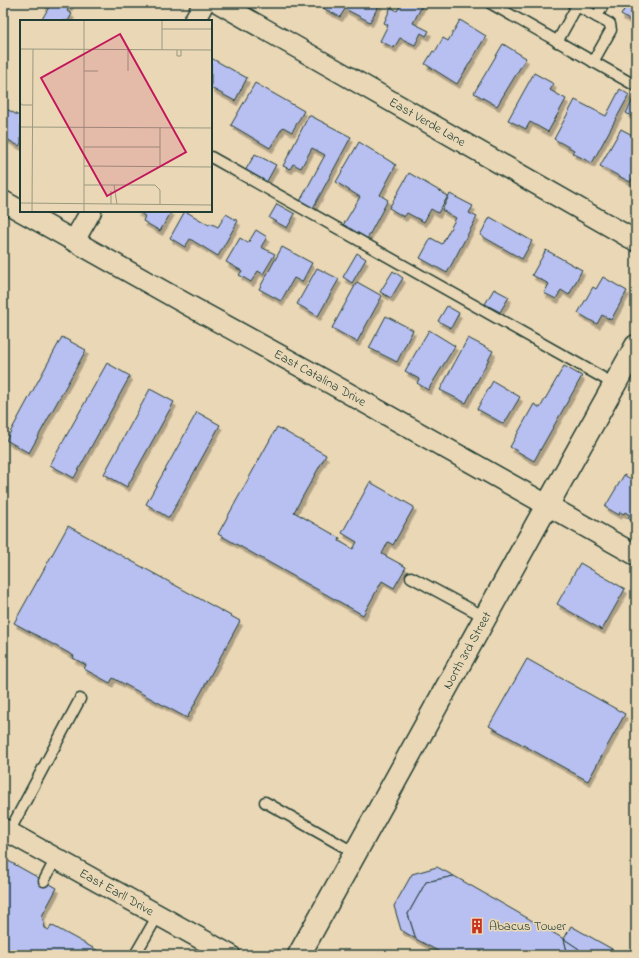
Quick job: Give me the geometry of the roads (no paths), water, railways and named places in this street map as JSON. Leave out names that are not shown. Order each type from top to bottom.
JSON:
[{"type":"street","points":[[195,20],[204,3]]},
{"type":"street","name":"East Verde Lane","points":[[219,3],[636,241]]},
{"type":"street","name":"East Catalina Drive","points":[[3,201],[20,211]]},
{"type":"street","name":"East Catalina Drive","points":[[23,212],[636,555]]},
{"type":"street","points":[[74,241],[89,212]]},
{"type":"street","name":"North 3rd Street","points":[[299,955],[636,346]]},
{"type":"street","name":"East Earll Drive","points":[[6,830],[230,955]]},
{"type":"lane","points":[[490,3],[636,86]]},
{"type":"lane","points":[[597,17],[604,3]]},
{"type":"lane","points":[[557,42],[575,4],[610,24],[611,30],[593,62]]},
{"type":"lane","points":[[212,158],[614,384]]},
{"type":"lane","points":[[411,578],[485,617]]},
{"type":"lane","points":[[6,830],[80,699]]},
{"type":"lane","points":[[265,802],[355,853]]},
{"type":"lane","points":[[44,881],[56,858]]},
{"type":"lane","points":[[135,955],[158,915]]},
{"type":"place","name":"Abacus Tower","points":[[477,926]]}]
